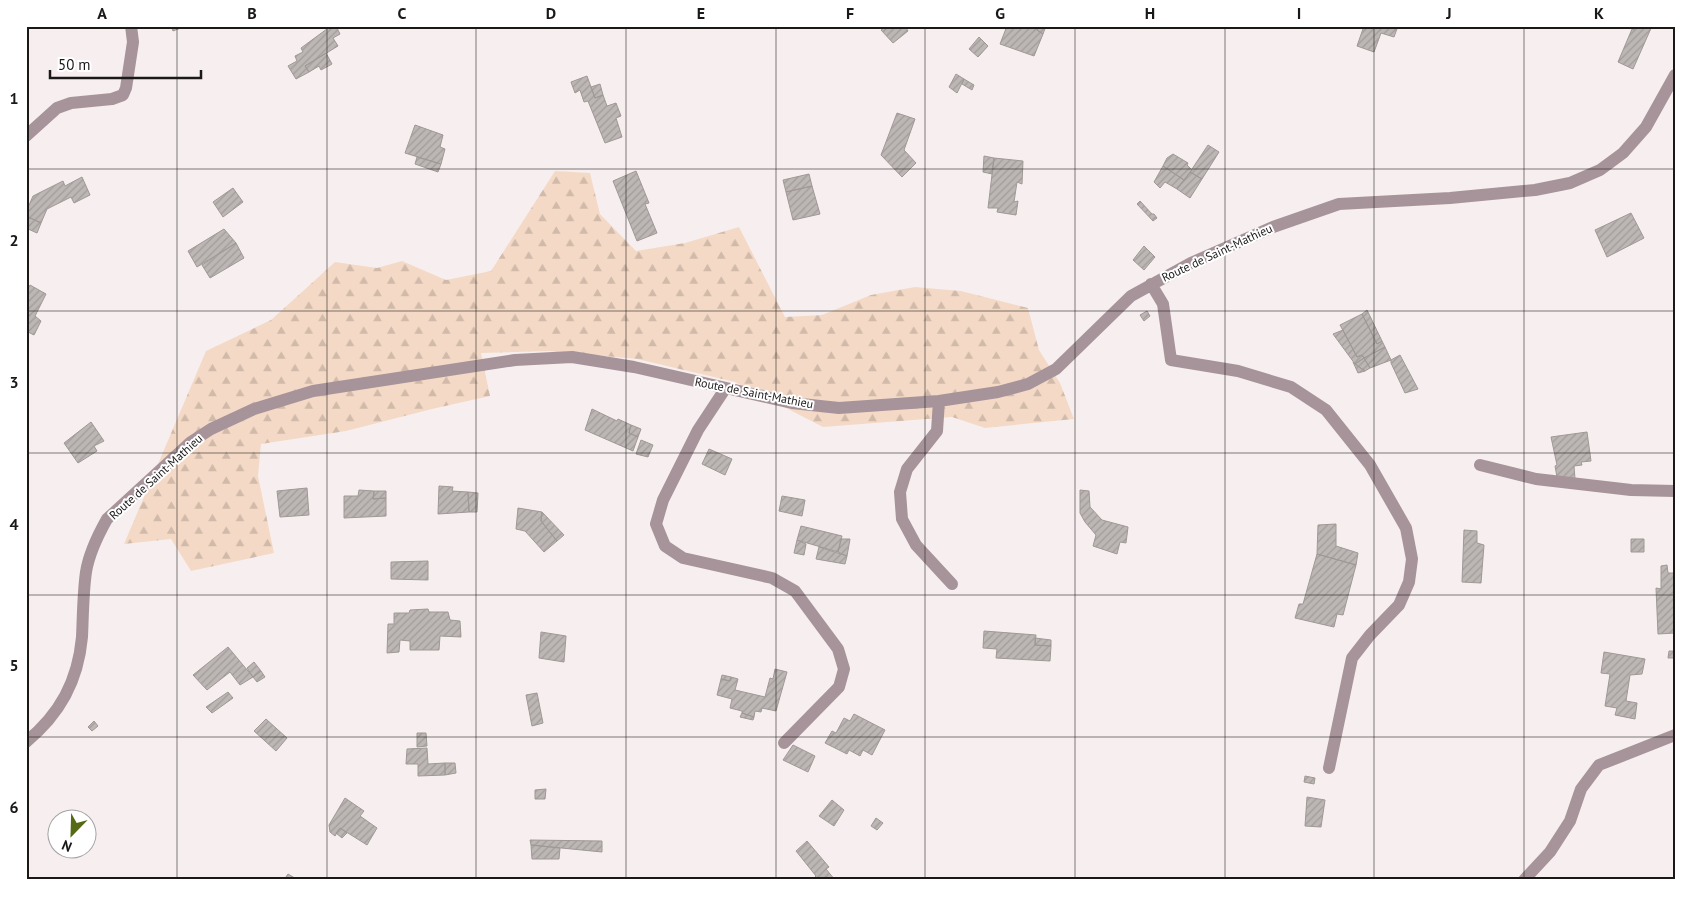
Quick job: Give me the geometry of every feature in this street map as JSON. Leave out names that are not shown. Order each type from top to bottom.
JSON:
[{"type":"street","points":[[26,136],[57,108],[72,103],[112,99],[123,95],[126,88],[133,42],[132,26]]},
{"type":"street","name":"Route de Saint-Mathieu","points":[[26,742],[50,719],[62,704],[71,686],[81,640],[86,571],[99,533],[107,519],[191,442],[211,428],[231,418],[313,391],[515,360],[572,358],[634,367],[792,403],[839,408],[939,401],[998,392],[1028,384],[1056,369],[1131,296],[1191,263],[1265,230],[1339,204],[1450,198],[1536,190],[1570,183],[1600,170],[1623,153],[1646,128],[1675,75]]},
{"type":"street","points":[[1151,284],[1163,304],[1171,360],[1238,371],[1291,387],[1326,410],[1370,465],[1406,528],[1412,559],[1409,582],[1399,604],[1370,635],[1352,658],[1329,768]]},
{"type":"street","points":[[725,389],[698,430],[663,500],[656,524],[665,546],[683,558],[772,578],[795,591],[838,649],[844,669],[839,687],[784,743]]},
{"type":"street","points":[[939,401],[937,431],[907,469],[900,492],[902,518],[916,545],[952,584]]},
{"type":"street","points":[[1480,466],[1536,479],[1630,490],[1675,491]]},
{"type":"street","points":[[1524,880],[1550,852],[1570,821],[1581,790],[1598,766],[1675,736]]},
{"type":"green space","points":[[555,171],[590,173],[600,214],[636,251],[685,243],[739,227],[785,317],[822,315],[871,295],[915,287],[961,291],[1028,308],[1039,350],[1060,383],[1074,419],[985,428],[952,417],[823,427],[735,382],[637,359],[549,351],[481,353],[490,396],[346,431],[261,444],[258,476],[274,553],[191,571],[171,539],[124,544],[206,351],[271,320],[335,262],[377,268],[402,261],[446,280],[491,271]]},
{"type":"building","points":[[171,26],[186,26],[173,31]]},
{"type":"building","points":[[331,26],[336,26],[340,34],[333,38],[338,46],[305,66],[309,72],[296,79],[288,66],[297,61],[295,56],[303,52],[301,48]]},
{"type":"building","points":[[887,26],[905,26],[908,31],[893,43],[881,30]]},
{"type":"building","points":[[1007,26],[1020,28],[1021,26],[1038,26],[1037,30],[1043,34],[1034,56],[1000,44]]},
{"type":"building","points":[[1038,26],[1046,26],[1043,34],[1037,30]]},
{"type":"building","points":[[1364,26],[1398,26],[1394,37],[1381,33],[1374,52],[1357,46]]},
{"type":"building","points":[[1637,26],[1652,26],[1633,69],[1618,62],[1632,29],[1635,30]]},
{"type":"building","points":[[979,37],[988,46],[978,57],[969,49]]},
{"type":"building","points":[[326,53],[332,64],[321,70],[319,66],[309,72],[305,66]]},
{"type":"building","points":[[956,74],[964,79],[957,93],[949,87]]},
{"type":"building","points":[[587,76],[595,98],[603,95],[607,106],[616,103],[621,116],[616,118],[622,137],[605,143],[588,101],[584,102],[580,90],[575,93],[571,82]]},
{"type":"building","points":[[964,79],[974,85],[972,90],[962,84]]},
{"type":"building","points":[[600,84],[603,95],[595,98],[591,87]]},
{"type":"building","points":[[897,113],[915,119],[904,150],[916,163],[902,177],[881,155]]},
{"type":"building","points":[[415,125],[443,135],[440,147],[445,149],[441,164],[405,153]]},
{"type":"building","points":[[1208,145],[1219,152],[1202,179],[1190,172]]},
{"type":"building","points":[[1173,154],[1188,163],[1187,165],[1192,170],[1184,180],[1163,166],[1167,158]]},
{"type":"building","points":[[984,156],[994,158],[992,174],[983,172]]},
{"type":"building","points":[[417,157],[441,164],[438,172],[415,164]]},
{"type":"building","points":[[994,158],[1023,161],[1022,184],[1017,182],[1014,202],[1018,201],[1016,215],[997,212],[998,208],[988,208]]},
{"type":"building","points":[[1163,166],[1184,180],[1177,189],[1165,182],[1160,188],[1154,182]]},
{"type":"building","points":[[636,171],[649,203],[645,204],[657,233],[637,241],[613,181]]},
{"type":"building","points":[[1190,172],[1202,179],[1190,198],[1177,189]]},
{"type":"building","points":[[809,174],[812,186],[786,192],[783,180]]},
{"type":"building","points":[[82,177],[90,195],[74,203],[71,197],[47,209],[41,223],[26,216],[33,196],[63,181],[65,186]]},
{"type":"building","points":[[812,186],[820,214],[793,220],[786,192]]},
{"type":"building","points":[[233,188],[243,202],[223,217],[213,202]]},
{"type":"building","points":[[1140,201],[1157,218],[1153,221],[1137,204]]},
{"type":"building","points":[[1631,213],[1644,238],[1607,257],[1595,230]]},
{"type":"building","points":[[26,216],[41,223],[37,233],[26,228]]},
{"type":"building","points":[[224,229],[236,243],[197,267],[188,251]]},
{"type":"building","points":[[236,243],[244,258],[210,278],[202,265]]},
{"type":"building","points":[[1144,246],[1155,257],[1144,270],[1133,260]]},
{"type":"building","points":[[30,285],[46,294],[35,316],[41,321],[34,335],[26,331],[26,292]]},
{"type":"building","points":[[1367,310],[1382,341],[1377,344],[1362,314]]},
{"type":"building","points":[[1147,311],[1150,316],[1144,321],[1140,315]]},
{"type":"building","points":[[1362,314],[1377,344],[1382,341],[1385,347],[1364,358],[1362,355],[1357,357],[1340,325]]},
{"type":"building","points":[[1343,330],[1357,357],[1362,355],[1364,358],[1355,364],[1333,334]]},
{"type":"building","points":[[1385,347],[1391,360],[1370,368],[1364,358]]},
{"type":"building","points":[[1400,355],[1418,389],[1405,393],[1391,363],[1391,360]]},
{"type":"building","points":[[1364,358],[1370,368],[1365,371],[1355,364]]},
{"type":"building","points":[[1353,362],[1355,364],[1365,371],[1358,373]]},
{"type":"building","points":[[592,409],[617,421],[618,419],[631,425],[629,433],[638,437],[633,451],[585,430]]},
{"type":"building","points":[[91,422],[104,441],[94,446],[97,451],[78,463],[64,443]]},
{"type":"building","points":[[631,425],[641,429],[638,437],[629,433]]},
{"type":"building","points":[[1587,432],[1591,461],[1581,462],[1582,465],[1574,466],[1575,479],[1557,477],[1555,466],[1557,465],[1551,437]]},
{"type":"building","points":[[641,440],[653,445],[648,457],[636,454]]},
{"type":"building","points":[[709,449],[732,459],[725,475],[702,464]]},
{"type":"building","points":[[439,486],[453,487],[452,491],[468,492],[469,512],[438,514]]},
{"type":"building","points":[[307,488],[309,515],[280,517],[277,491]]},
{"type":"building","points":[[359,490],[374,491],[373,499],[386,498],[386,516],[344,518],[344,496],[358,496]]},
{"type":"building","points":[[1080,490],[1089,491],[1090,507],[1102,520],[1128,527],[1126,543],[1120,542],[1117,554],[1093,546],[1096,535],[1080,513]]},
{"type":"building","points":[[374,491],[386,491],[386,498],[373,499]]},
{"type":"building","points":[[468,492],[478,493],[477,512],[469,512]]},
{"type":"building","points":[[782,496],[805,500],[802,516],[779,511]]},
{"type":"building","points":[[518,508],[542,512],[541,521],[557,541],[544,552],[525,531],[516,529]]},
{"type":"building","points":[[542,512],[564,535],[557,541],[541,521]]},
{"type":"building","points":[[1336,524],[1336,546],[1358,553],[1356,565],[1317,554],[1318,525]]},
{"type":"building","points":[[801,526],[842,536],[838,552],[797,540]]},
{"type":"building","points":[[1464,530],[1477,531],[1477,543],[1484,545],[1481,583],[1462,582]]},
{"type":"building","points":[[841,539],[850,539],[847,556],[838,552]]},
{"type":"building","points":[[1631,539],[1644,539],[1644,552],[1631,552]]},
{"type":"building","points":[[797,540],[806,544],[804,555],[794,553]]},
{"type":"building","points":[[819,547],[847,556],[845,564],[816,559]]},
{"type":"building","points":[[1317,554],[1356,565],[1343,615],[1337,614],[1334,627],[1295,618],[1299,604],[1303,604]]},
{"type":"building","points":[[428,561],[428,580],[391,579],[391,562]]},
{"type":"building","points":[[1667,565],[1668,573],[1675,573],[1675,633],[1658,634],[1656,588],[1661,589],[1661,566]]},
{"type":"building","points":[[428,609],[429,612],[448,612],[450,620],[460,621],[461,637],[440,636],[439,650],[410,650],[410,641],[400,640],[399,652],[387,653],[388,624],[394,624],[394,613],[409,613],[410,610]]},
{"type":"building","points":[[984,631],[1036,635],[1035,645],[1051,646],[1050,661],[996,658],[997,649],[983,648]]},
{"type":"building","points":[[541,632],[566,636],[564,662],[539,658]]},
{"type":"building","points":[[1035,638],[1051,640],[1051,646],[1035,645]]},
{"type":"building","points":[[228,647],[253,677],[240,685],[230,672],[207,690],[193,675]]},
{"type":"building","points":[[1669,651],[1675,651],[1675,658],[1668,658]]},
{"type":"building","points":[[1604,652],[1645,659],[1642,674],[1630,675],[1626,701],[1637,703],[1635,719],[1615,715],[1617,708],[1605,706],[1610,674],[1601,673]]},
{"type":"building","points":[[254,662],[261,671],[253,677],[247,668]]},
{"type":"building","points":[[775,669],[787,672],[776,711],[762,708],[761,712],[755,711],[754,717],[730,708],[732,699],[717,695],[721,679],[730,681],[731,677],[738,679],[735,690],[765,697],[770,678],[773,679]]},
{"type":"building","points":[[261,671],[265,677],[257,682],[253,677]]},
{"type":"building","points":[[722,675],[731,677],[730,681],[721,679]]},
{"type":"building","points":[[228,692],[233,698],[212,713],[206,707]]},
{"type":"building","points":[[537,693],[543,723],[532,726],[526,695]]},
{"type":"building","points":[[742,713],[754,717],[753,720],[740,717]]},
{"type":"building","points":[[854,714],[885,730],[872,755],[863,750],[860,756],[849,750],[847,754],[825,743],[832,731],[836,733],[844,718],[850,721]]},
{"type":"building","points":[[266,719],[287,738],[276,751],[254,731]]},
{"type":"building","points":[[94,721],[98,726],[92,731],[88,727]]},
{"type":"building","points":[[417,733],[426,733],[427,746],[417,747]]},
{"type":"building","points":[[793,745],[815,756],[808,772],[783,760]]},
{"type":"building","points":[[427,748],[428,764],[445,763],[445,775],[418,776],[418,764],[406,764],[407,749]]},
{"type":"building","points":[[445,763],[455,763],[456,773],[445,775]]},
{"type":"building","points":[[1305,776],[1315,778],[1314,784],[1304,782]]},
{"type":"building","points":[[546,789],[545,799],[535,799],[535,790]]},
{"type":"building","points":[[1307,797],[1325,800],[1321,827],[1305,826]]},
{"type":"building","points":[[345,798],[364,811],[360,816],[377,828],[367,845],[340,828],[335,836],[330,832],[329,825]]},
{"type":"building","points":[[832,800],[844,810],[834,826],[819,816]]},
{"type":"building","points":[[876,818],[883,823],[877,830],[871,826]]},
{"type":"building","points":[[340,828],[347,833],[342,838],[336,833]]},
{"type":"building","points":[[530,840],[602,841],[602,852],[531,845]]},
{"type":"building","points":[[807,841],[829,867],[826,869],[835,880],[812,880],[816,876],[796,851]]},
{"type":"building","points":[[531,845],[560,848],[559,859],[532,859]]},
{"type":"building","points":[[288,874],[298,880],[284,880]]}]
